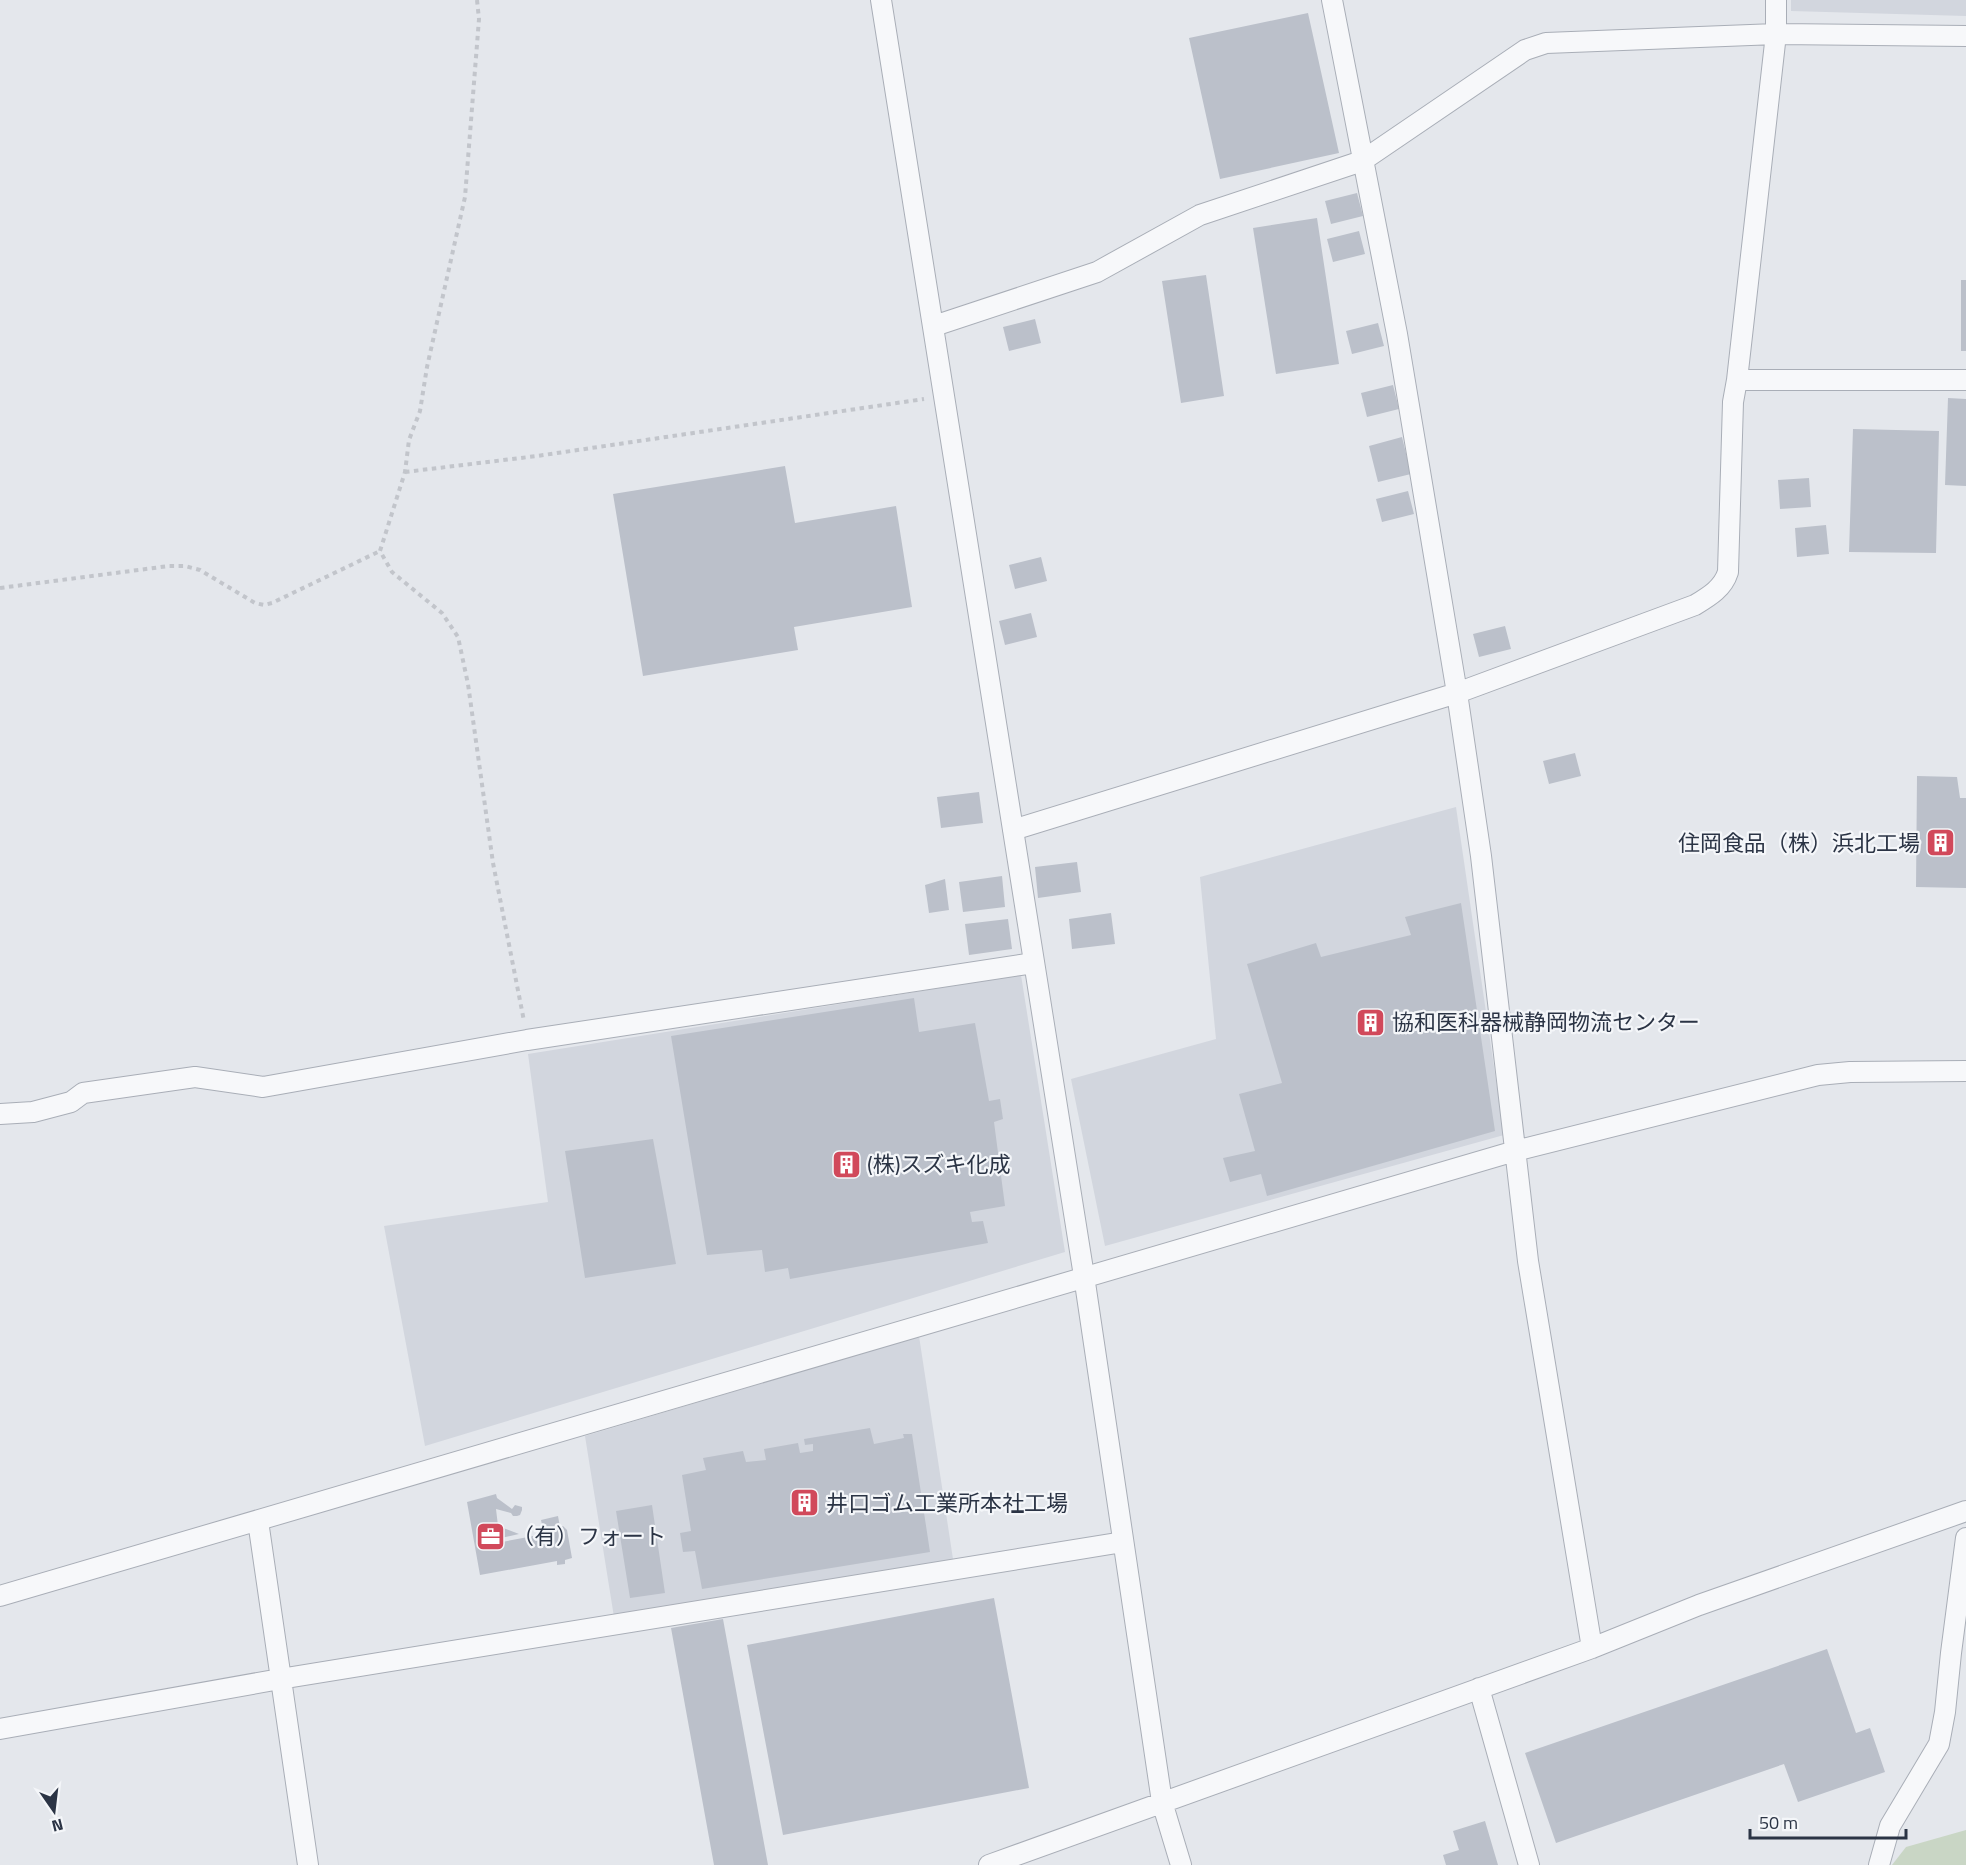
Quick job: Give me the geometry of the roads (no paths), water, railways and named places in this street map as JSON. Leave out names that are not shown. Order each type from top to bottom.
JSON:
[{"type":"street","points":[[881,0],[1084,1276],[1162,1802],[1181,1865]]},
{"type":"street","points":[[1332,0],[1397,334],[1457,693],[1481,856],[1530,1272],[1592,1648]]},
{"type":"street","points":[[1013,830],[1457,693],[1695,605],[1717,591],[1728,572],[1733,402],[1776,34],[1776,0]]},
{"type":"street","points":[[933,326],[1098,272],[1200,215],[1362,161],[1525,50],[1546,43],[1776,34],[1966,36]]},
{"type":"street","points":[[1737,380],[1966,380]]},
{"type":"street","points":[[0,1114],[33,1112],[61,1105],[71,1102],[82,1093],[195,1077],[263,1087],[527,1040],[1034,963]]},
{"type":"street","points":[[0,1596],[1515,1151],[1818,1075],[1850,1072],[1966,1071]]},
{"type":"street","points":[[989,1865],[1592,1648],[1699,1605],[1966,1511]]},
{"type":"street","points":[[258,1521],[308,1865]]},
{"type":"street","points":[[1879,1865],[1890,1826],[1939,1744],[1946,1712],[1966,1538]]},
{"type":"street","points":[[0,1729],[280,1679],[1123,1542]]},
{"type":"street","points":[[1479,1688],[1529,1865]]},
{"type":"place","name":"住岡食品（株）浜北工場","points":[[1941,843]]},
{"type":"place","name":"協和医科器械静岡物流センター","points":[[1371,1022]]},
{"type":"place","name":"(株)スズキ化成","points":[[846,1164]]},
{"type":"place","name":"井口ゴム工業所本社工場","points":[[805,1503]]},
{"type":"place","name":"（有）フォート","points":[[491,1536]]}]
